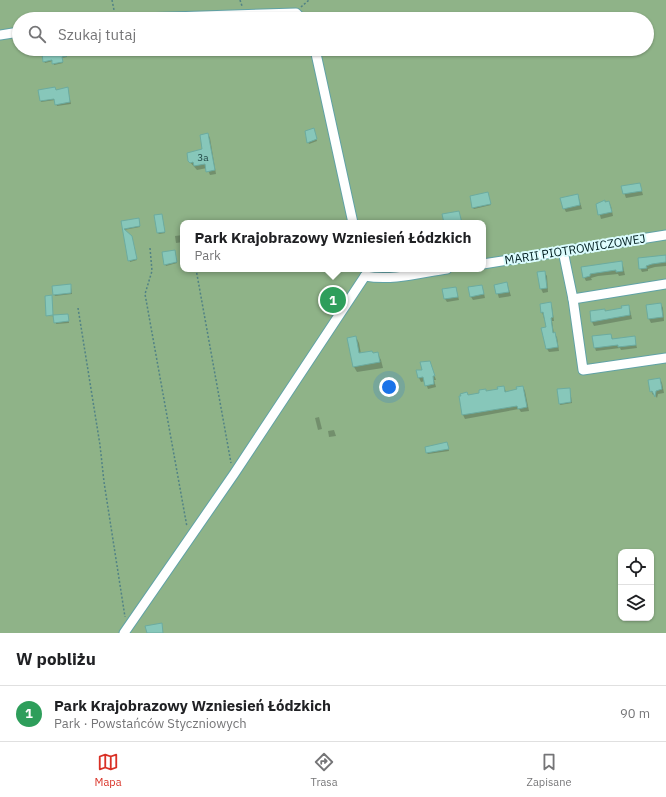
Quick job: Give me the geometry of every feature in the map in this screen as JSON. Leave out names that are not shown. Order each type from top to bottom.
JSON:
[{"type":"street","points":[[0,35],[12,33]]},
{"type":"street","points":[[317,56],[352,220]]},
{"type":"street","name":"MARII PIOTROWICZOWEJ","points":[[486,264],[666,235]]},
{"type":"street","points":[[563,252],[573,299],[583,370],[666,358]]},
{"type":"street","points":[[125,631],[234,474],[364,272],[377,278],[427,272]]},
{"type":"street","points":[[573,299],[666,284]]},
{"type":"path","points":[[112,0],[112,12]]},
{"type":"path","points":[[302,12],[309,0]]},
{"type":"path","points":[[150,248],[152,271],[145,294],[190,539]]},
{"type":"path","points":[[197,272],[234,474]]},
{"type":"path","points":[[78,308],[100,444],[125,631]]},
{"type":"green space","points":[[0,0],[666,0],[666,633],[0,633]]},
{"type":"building","points":[[42,56],[67,56],[62,57],[63,62],[52,64],[52,60],[43,62]]},
{"type":"building","points":[[55,87],[56,90],[68,87],[70,102],[55,105],[54,99],[40,101],[38,90]]},
{"type":"building","points":[[314,128],[317,139],[307,143],[305,131]]},
{"type":"building","points":[[208,133],[215,170],[206,172],[205,164],[194,166],[193,162],[190,163],[188,161],[187,153],[202,149],[200,135]]},
{"type":"building","points":[[640,183],[642,191],[623,194],[621,186]]},
{"type":"building","points":[[488,192],[491,204],[472,208],[470,196]]},
{"type":"building","points":[[578,194],[580,205],[563,209],[560,198]]},
{"type":"building","points":[[605,200],[605,202],[609,201],[612,212],[598,215],[596,204]]},
{"type":"building","points":[[459,211],[461,220],[443,220],[442,214]]},
{"type":"building","points":[[162,214],[165,232],[157,233],[154,215]]},
{"type":"building","points":[[139,218],[140,226],[124,229],[132,236],[137,259],[128,261],[121,221]]},
{"type":"building","points":[[175,250],[177,262],[164,265],[162,252]]},
{"type":"building","points":[[666,255],[666,262],[652,264],[646,266],[647,268],[639,269],[638,258]]},
{"type":"building","points":[[622,261],[623,271],[616,272],[616,270],[590,274],[590,276],[583,278],[581,267]]},
{"type":"building","points":[[545,271],[547,288],[540,289],[537,272]]},
{"type":"building","points":[[507,282],[509,292],[496,294],[494,285]]},
{"type":"building","points":[[71,284],[71,293],[53,295],[52,286]]},
{"type":"building","points":[[482,285],[484,294],[470,297],[468,287]]},
{"type":"building","points":[[456,287],[458,297],[444,299],[442,289]]},
{"type":"building","points":[[52,295],[53,315],[46,316],[45,296]]},
{"type":"building","points":[[551,302],[553,333],[555,332],[558,347],[546,349],[541,328],[546,327],[543,312],[541,313],[540,304]]},
{"type":"building","points":[[661,303],[663,317],[648,319],[646,305]]},
{"type":"building","points":[[629,305],[630,315],[591,322],[590,311],[605,309],[605,311],[622,308],[621,306]]},
{"type":"building","points":[[68,314],[69,321],[54,323],[53,315]]},
{"type":"building","points":[[611,334],[612,339],[635,336],[636,345],[618,347],[618,345],[594,348],[592,336]]},
{"type":"building","points":[[356,336],[359,353],[372,351],[373,353],[378,352],[380,362],[353,367],[347,338]]},
{"type":"building","points":[[430,361],[435,376],[433,376],[434,384],[425,386],[423,377],[418,378],[416,370],[422,370],[420,362]]},
{"type":"building","points":[[660,378],[662,389],[656,391],[655,397],[652,391],[650,392],[648,380]]},
{"type":"building","points":[[504,386],[505,392],[517,389],[516,387],[523,386],[527,407],[518,409],[517,406],[462,415],[460,394],[467,392],[468,395],[479,393],[479,390],[486,389],[486,391],[498,389],[497,387]]},
{"type":"building","points":[[570,388],[571,402],[559,404],[557,389]]},
{"type":"building","points":[[447,442],[449,449],[426,453],[425,447]]},
{"type":"building","points":[[162,623],[163,633],[147,633],[145,626]]},
{"type":"place","name":"Park Krajobrazowy Wzniesień Łódzkich","points":[[333,300]]}]
